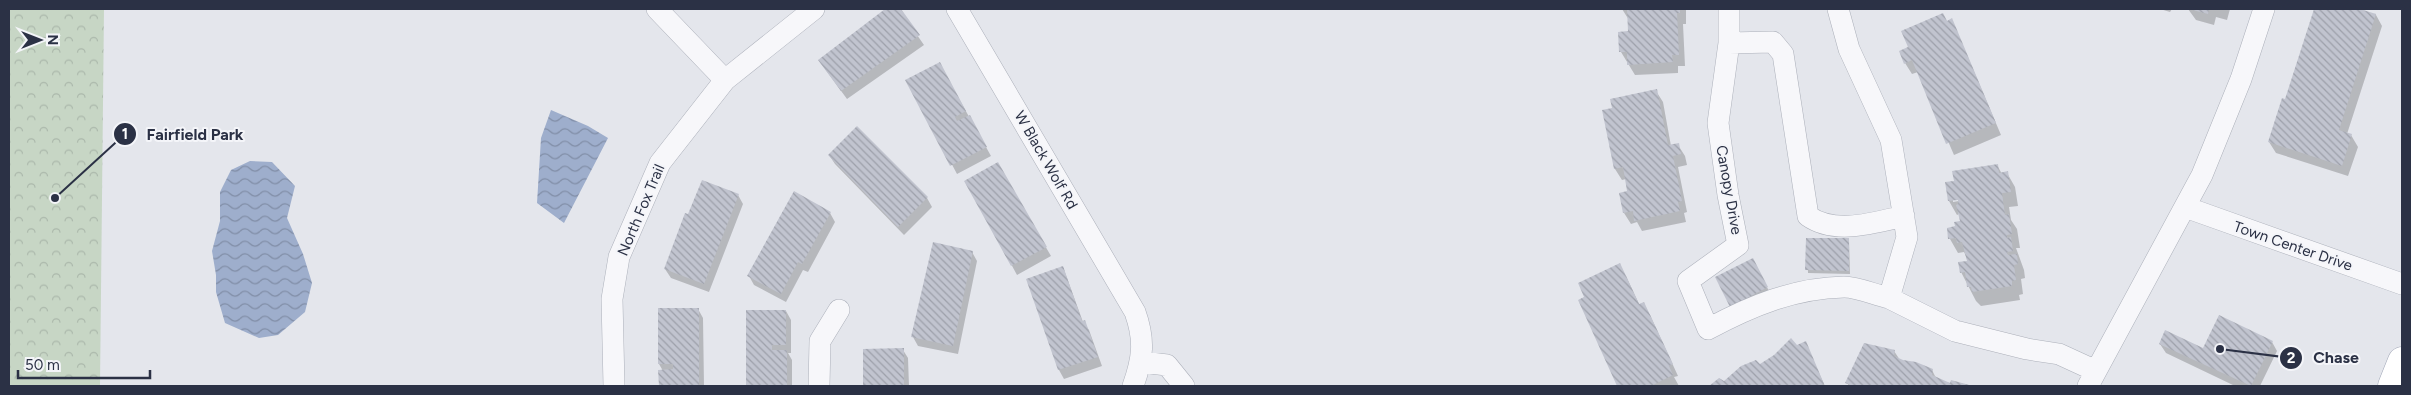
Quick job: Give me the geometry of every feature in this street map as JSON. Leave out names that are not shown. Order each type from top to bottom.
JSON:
[{"type":"main road","points":[[2392,386],[2402,361]]},
{"type":"street","points":[[656,9],[724,80]]},
{"type":"street","name":"North Fox Trail","points":[[614,386],[612,299],[619,257],[660,163],[724,80],[814,9]]},
{"type":"street","name":"W Black Wolf Rd","points":[[957,9],[1134,312],[1142,331],[1142,362]]},
{"type":"street","name":"Canopy Drive","points":[[1729,9],[1729,44],[1718,123],[1728,195],[1738,245],[1688,281],[1708,329],[1747,308],[1792,294],[1845,287],[1889,298]]},
{"type":"street","points":[[1838,9],[1849,49],[1890,140],[1904,216],[1907,237],[1889,298],[1955,332],[2027,349],[2059,354],[2092,379],[2185,207],[2228,114],[2264,9]]},
{"type":"street","points":[[1729,44],[1773,42],[1783,54],[1808,216],[1820,224],[1860,226],[1904,216]]},
{"type":"street","name":"Town Center Drive","points":[[2185,207],[2402,284]]},
{"type":"street","points":[[819,386],[820,341],[839,310]]},
{"type":"street","points":[[1133,386],[1142,362],[1167,365],[1184,386]]},
{"type":"green space","points":[[9,9],[104,9],[100,386],[9,386]]},
{"type":"water","points":[[551,110],[588,126],[608,138],[564,223],[537,203],[541,138]]},
{"type":"water","points":[[250,161],[272,162],[295,186],[287,218],[303,254],[312,283],[305,312],[278,335],[259,338],[225,323],[216,292],[216,275],[212,251],[220,221],[220,192],[231,170]]},
{"type":"building","points":[[885,9],[901,9],[920,35],[841,91],[818,60]]},
{"type":"building","points":[[1627,9],[1680,9],[1680,13],[1677,13],[1679,55],[1672,55],[1673,62],[1627,65],[1627,52],[1619,52],[1618,32],[1628,31]]},
{"type":"building","points":[[2189,9],[2209,9],[2208,14]]},
{"type":"building","points":[[2314,9],[2360,9],[2376,14],[2339,130],[2352,134],[2342,166],[2268,142],[2282,98],[2285,99]]},
{"type":"building","points":[[1943,13],[1947,21],[1952,18],[1996,123],[1946,144],[1912,60],[1904,64],[1899,51],[1908,47],[1901,31]]},
{"type":"building","points":[[940,62],[966,111],[955,117],[957,121],[970,115],[987,147],[950,166],[905,80]]},
{"type":"building","points":[[1657,89],[1668,145],[1679,143],[1681,154],[1673,156],[1682,201],[1678,202],[1680,211],[1634,221],[1633,211],[1623,213],[1619,193],[1627,191],[1623,167],[1614,169],[1602,110],[1612,108],[1610,99]]},
{"type":"building","points":[[857,126],[928,197],[898,227],[828,155]]},
{"type":"building","points":[[998,162],[1047,247],[1011,266],[964,181]]},
{"type":"building","points":[[1998,164],[1999,173],[2008,171],[2011,192],[2002,193],[2005,215],[2009,214],[2012,234],[2007,235],[2007,238],[2011,237],[2013,251],[2007,252],[2008,255],[2017,254],[2018,264],[2014,265],[2016,280],[2012,281],[2012,286],[1972,292],[1971,287],[1967,287],[1965,272],[1960,273],[1958,262],[1967,261],[1962,242],[1957,243],[1956,238],[1948,239],[1947,228],[1955,226],[1954,222],[1960,221],[1956,205],[1958,200],[1948,201],[1945,182],[1954,181],[1952,171]]},
{"type":"building","points":[[702,180],[739,194],[704,284],[664,269],[685,213],[688,214]]},
{"type":"building","points":[[794,191],[831,212],[802,264],[798,262],[781,294],[747,276]]},
{"type":"building","points":[[1806,238],[1849,238],[1849,271],[1805,270]]},
{"type":"building","points":[[933,242],[973,251],[953,346],[911,337]]},
{"type":"building","points":[[1753,258],[1768,287],[1730,307],[1715,277]]},
{"type":"building","points":[[1620,263],[1639,304],[1644,302],[1673,364],[1669,366],[1673,375],[1651,386],[1617,386],[1578,300],[1584,297],[1578,283]]},
{"type":"building","points":[[1063,266],[1082,321],[1085,320],[1098,357],[1058,370],[1026,279]]},
{"type":"building","points":[[658,308],[699,308],[699,386],[659,386],[658,370],[673,369],[673,364],[658,364]]},
{"type":"building","points":[[746,310],[786,310],[786,345],[772,345],[772,350],[787,350],[787,386],[746,386]]},
{"type":"building","points":[[2219,315],[2273,341],[2251,386],[2159,344],[2165,330],[2203,348]]},
{"type":"building","points":[[1791,338],[1797,345],[1806,341],[1824,384],[1817,386],[1709,386],[1719,378],[1724,381],[1741,366],[1756,360],[1760,364],[1774,355]]},
{"type":"building","points":[[1864,343],[1895,350],[1894,356],[1933,369],[1932,375],[1950,383],[1951,380],[1973,386],[1853,386],[1845,383]]},
{"type":"building","points":[[904,348],[904,386],[863,386],[863,349]]},
{"type":"place","name":"Fairfield Park","points":[[55,198]]},
{"type":"place","name":"Chase","points":[[2220,349]]}]
